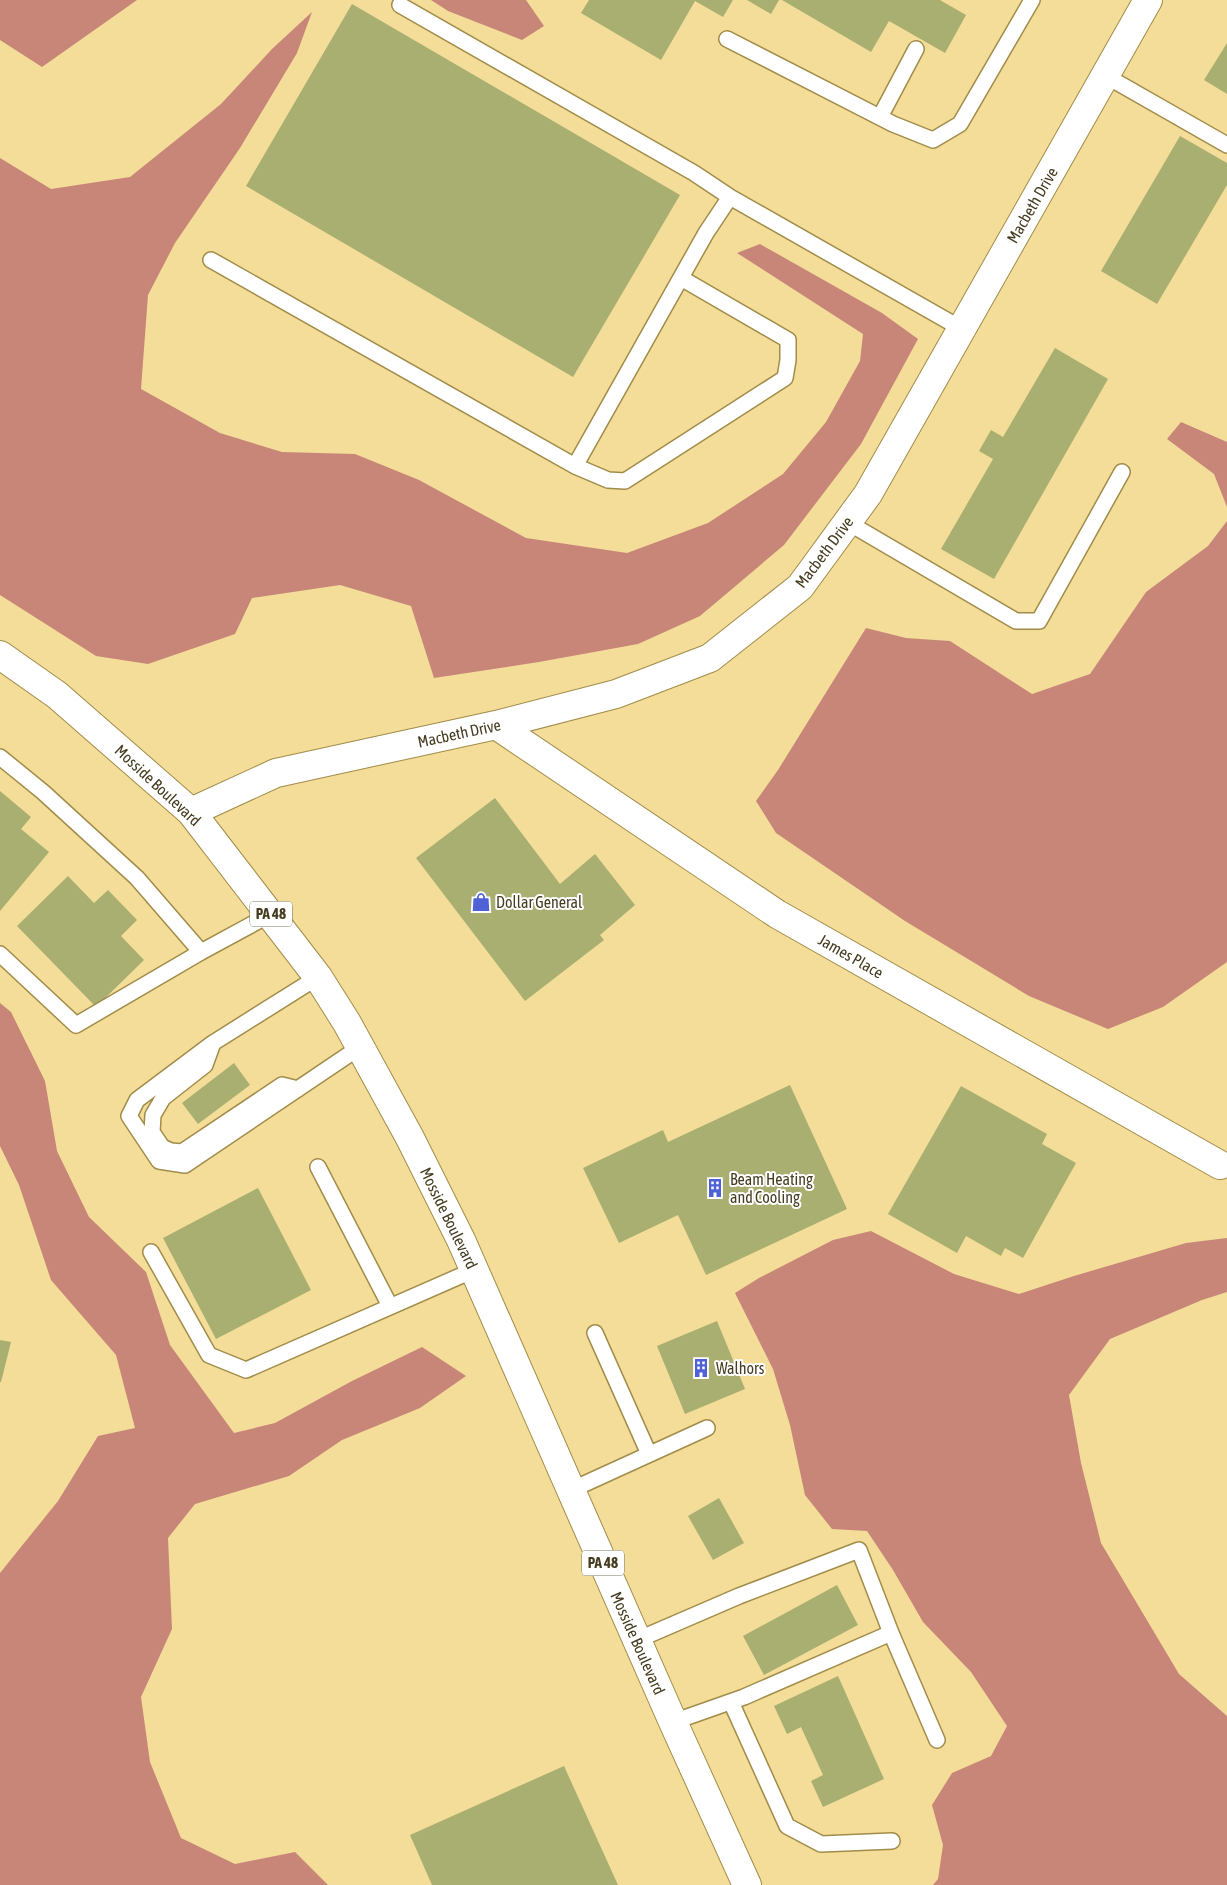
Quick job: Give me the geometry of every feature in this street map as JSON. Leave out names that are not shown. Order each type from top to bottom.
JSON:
[{"type":"street","name":"Macbeth Drive","points":[[191,812],[276,773],[496,726],[616,694],[710,658],[800,588],[868,494],[1148,0]]},
{"type":"street","name":"Mosside Boulevard","points":[[0,655],[58,696],[191,812],[271,914],[318,978],[360,1047],[410,1138],[474,1270],[673,1722],[747,1885]]},
{"type":"street","name":"James Place","points":[[496,726],[776,914],[1220,1166]]},
{"type":"lane","points":[[727,39],[880,117],[933,140],[960,124],[1032,0]]},
{"type":"lane","points":[[400,5],[694,173],[730,197],[962,329]]},
{"type":"lane","points":[[880,117],[916,49]]},
{"type":"lane","points":[[1106,76],[1227,145]]},
{"type":"lane","points":[[575,466],[706,233],[730,197]]},
{"type":"lane","points":[[211,260],[575,466],[608,480],[626,480],[785,378],[788,360],[788,340],[681,278]]},
{"type":"lane","points":[[847,522],[1016,620],[1039,621],[1122,472]]},
{"type":"lane","points":[[0,757],[43,792],[138,878],[201,952]]},
{"type":"lane","points":[[0,954],[76,1025],[201,952],[271,914]]},
{"type":"lane","points":[[318,978],[212,1043],[137,1100],[129,1116],[159,1161],[185,1165],[360,1047]]},
{"type":"lane","points":[[212,1043],[205,1065],[163,1098],[153,1115],[152,1132],[162,1147],[171,1151],[182,1152],[282,1085],[298,1089]]},
{"type":"lane","points":[[318,1167],[390,1306]]},
{"type":"lane","points":[[150,1252],[209,1355],[246,1370],[474,1270]]},
{"type":"lane","points":[[594,1333],[649,1454]]},
{"type":"lane","points":[[571,1490],[707,1428]]},
{"type":"lane","points":[[637,1640],[739,1596],[859,1550],[891,1633],[937,1740]]},
{"type":"lane","points":[[673,1722],[731,1702],[891,1633]]},
{"type":"lane","points":[[731,1702],[787,1826],[821,1844],[892,1841]]},
{"type":"shaded area","points":[[0,0],[137,0],[42,67],[0,40]]},
{"type":"shaded area","points":[[431,0],[526,0],[544,26],[522,40],[448,11]]},
{"type":"shaded area","points":[[312,12],[297,53],[240,148],[175,243],[148,295],[141,389],[220,433],[282,452],[355,454],[419,480],[526,538],[627,553],[708,523],[783,474],[826,422],[860,361],[863,334],[737,253],[760,244],[882,313],[918,339],[861,444],[784,545],[700,616],[638,644],[434,678],[411,606],[340,585],[252,598],[235,634],[148,664],[96,656],[0,595],[0,158],[51,189],[130,177],[221,104],[272,49]]},
{"type":"shaded area","points":[[1181,422],[1227,442],[1227,507],[1214,474],[1167,439]]},
{"type":"shaded area","points":[[1227,521],[1227,962],[1163,1007],[1108,1029],[1029,996],[905,921],[776,833],[756,801],[778,770],[866,628],[906,638],[950,641],[1032,694],[1090,674],[1146,592],[1208,546]]},
{"type":"shaded area","points":[[0,1003],[11,1012],[45,1081],[57,1151],[89,1217],[146,1272],[170,1345],[234,1433],[275,1423],[352,1381],[422,1347],[466,1376],[420,1408],[342,1440],[289,1476],[195,1504],[168,1538],[172,1629],[141,1697],[150,1762],[181,1838],[235,1864],[295,1852],[328,1885],[0,1885],[0,1573],[58,1501],[98,1436],[135,1428],[116,1355],[51,1280],[19,1185],[0,1146]]},
{"type":"shaded area","points":[[871,1231],[954,1274],[1019,1294],[1186,1243],[1227,1238],[1227,1292],[1202,1300],[1110,1339],[1069,1395],[1081,1463],[1101,1543],[1179,1674],[1227,1716],[1227,1885],[933,1885],[938,1879],[943,1845],[932,1805],[952,1773],[991,1756],[1007,1726],[971,1672],[923,1622],[893,1570],[867,1531],[832,1529],[805,1495],[790,1425],[773,1369],[735,1293],[759,1278],[833,1240]]},
{"type":"building","points":[[589,0],[733,0],[723,17],[695,1],[661,60],[581,13]]},
{"type":"building","points":[[747,0],[779,0],[771,14]]},
{"type":"building","points":[[782,0],[940,0],[966,15],[945,53],[889,21],[871,52]]},
{"type":"building","points":[[352,4],[680,195],[573,377],[246,186]]},
{"type":"building","points":[[1227,43],[1227,94],[1204,80]]},
{"type":"building","points":[[1180,136],[1227,163],[1227,185],[1157,304],[1101,271]]},
{"type":"building","points":[[1055,348],[1108,379],[994,579],[941,549],[993,459],[979,451],[991,430],[1003,437]]},
{"type":"building","points":[[0,791],[31,817],[21,829],[49,852],[0,911]]},
{"type":"building","points":[[495,798],[560,884],[595,854],[635,905],[600,935],[604,940],[525,1001],[416,858]]},
{"type":"building","points":[[68,876],[94,903],[108,890],[137,920],[121,936],[144,960],[96,1007],[17,926]]},
{"type":"building","points":[[234,1063],[250,1085],[198,1124],[182,1103]]},
{"type":"building","name":"Beam Heating and Cooling","points":[[790,1085],[847,1209],[706,1275],[678,1215],[619,1243],[583,1168],[663,1130],[668,1142]]},
{"type":"building","points":[[961,1086],[1047,1134],[1042,1144],[1076,1163],[1023,1258],[1005,1248],[1001,1256],[966,1236],[957,1253],[888,1214]]},
{"type":"building","points":[[258,1188],[311,1290],[216,1339],[163,1238]]},
{"type":"building","name":"Walhors","points":[[717,1321],[745,1389],[685,1414],[657,1346]]},
{"type":"building","points":[[0,1340],[11,1342],[1,1382],[0,1382]]},
{"type":"building","points":[[719,1498],[744,1543],[713,1560],[688,1516]]},
{"type":"building","points":[[837,1585],[858,1625],[764,1675],[743,1636]]},
{"type":"building","points":[[838,1676],[884,1779],[823,1807],[811,1781],[823,1775],[801,1727],[787,1734],[774,1706]]},
{"type":"building","points":[[564,1766],[618,1885],[432,1885],[410,1835]]},
{"type":"place","name":"Dollar General","points":[[481,902]]},
{"type":"place","name":"Beam Heating and Cooling","points":[[715,1188]]},
{"type":"place","name":"Walhors","points":[[701,1368]]}]
